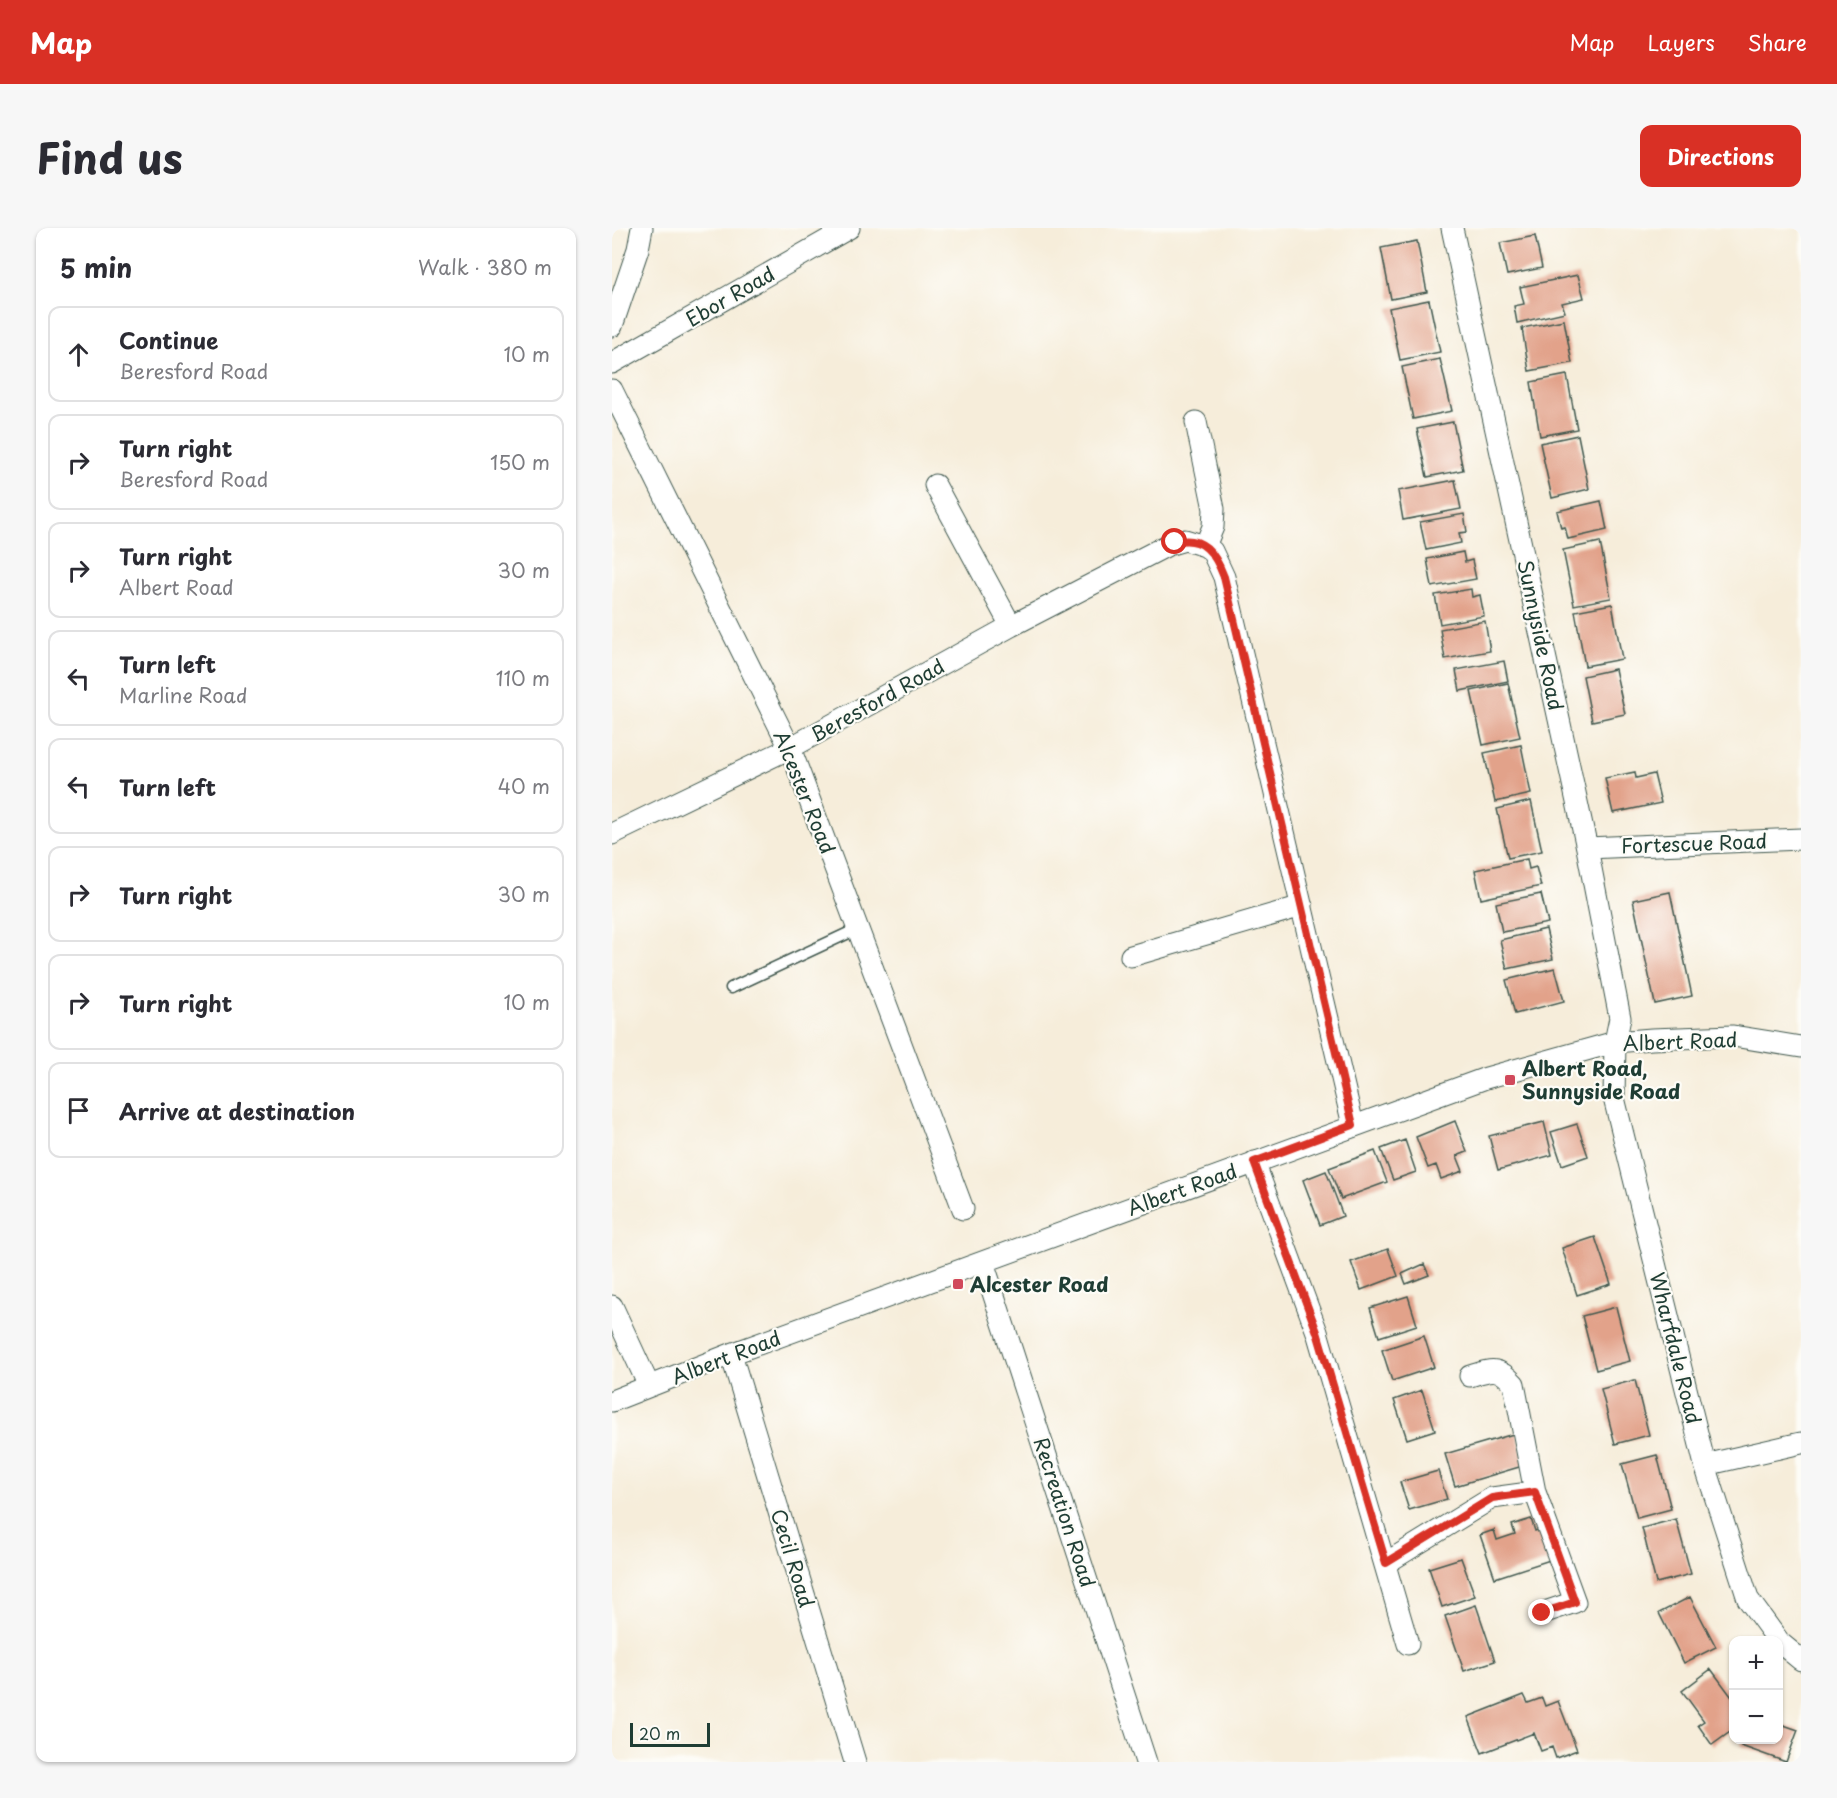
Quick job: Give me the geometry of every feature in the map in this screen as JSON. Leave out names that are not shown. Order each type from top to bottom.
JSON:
[{"type":"street","points":[[612,326],[638,249],[642,228]]},
{"type":"street","name":"Ebor Road","points":[[612,363],[849,228]]},
{"type":"street","name":"Sunnyside Road","points":[[1452,228],[1587,848],[1620,1018],[1615,1042]]},
{"type":"street","name":"Alcester Road","points":[[612,390],[790,748],[963,1209]]},
{"type":"street","points":[[1196,422],[1214,509],[1213,527],[1205,546],[1212,551],[1224,577],[1353,1125]]},
{"type":"street","points":[[935,485],[1011,626]]},
{"type":"street","name":"Beresford Road","points":[[612,834],[790,748],[1011,626],[1175,542],[1194,540],[1205,546]]},
{"type":"street","name":"Fortescue Road","points":[[1587,848],[1801,839]]},
{"type":"street","points":[[1131,956],[1302,906]]},
{"type":"street","name":"Albert Road","points":[[612,1401],[731,1354],[1486,1078],[1615,1042],[1733,1036],[1801,1047]]},
{"type":"street","name":"Wharfdale Road","points":[[1615,1042],[1614,1098],[1705,1465],[1748,1599],[1774,1636]]},
{"type":"street","points":[[1254,1162],[1317,1332],[1408,1644]]},
{"type":"street","name":"Recreation Road","points":[[984,1262],[1146,1762]]},
{"type":"street","points":[[612,1306],[648,1386]]},
{"type":"street","name":"Cecil Road","points":[[731,1354],[855,1762]]},
{"type":"street","points":[[1470,1376],[1492,1369],[1503,1372],[1514,1384],[1535,1492],[1575,1602],[1542,1613]]},
{"type":"street","points":[[1705,1465],[1801,1443]]},
{"type":"street","points":[[1386,1563],[1492,1498],[1535,1492]]},
{"type":"street","name":"Wharfdale Road","points":[[1783,1645],[1801,1660]]},
{"type":"lane","points":[[731,988],[857,929]]},
{"type":"building","points":[[1535,236],[1542,268],[1507,275],[1500,243]]},
{"type":"building","points":[[1417,241],[1427,292],[1391,299],[1381,248]]},
{"type":"building","points":[[1578,275],[1584,298],[1562,303],[1565,312],[1517,323],[1514,306],[1524,304],[1520,287]]},
{"type":"building","points":[[1429,300],[1440,352],[1400,360],[1389,308]]},
{"type":"building","points":[[1564,320],[1572,363],[1529,371],[1522,328]]},
{"type":"building","points":[[1440,359],[1452,411],[1413,419],[1402,367]]},
{"type":"building","points":[[1567,375],[1577,429],[1540,436],[1531,382]]},
{"type":"building","points":[[1453,422],[1463,470],[1427,477],[1417,429]]},
{"type":"building","points":[[1578,435],[1589,489],[1552,498],[1540,443]]},
{"type":"building","points":[[1455,480],[1461,509],[1403,520],[1398,491]]},
{"type":"building","points":[[1601,501],[1607,530],[1568,539],[1565,527],[1561,528],[1557,511]]},
{"type":"building","points":[[1464,514],[1467,532],[1459,533],[1461,543],[1426,550],[1420,522]]},
{"type":"building","points":[[1600,542],[1611,598],[1574,605],[1563,550]]},
{"type":"building","points":[[1463,552],[1465,562],[1472,560],[1476,579],[1432,587],[1427,559]]},
{"type":"building","points":[[1471,589],[1472,597],[1480,595],[1484,616],[1440,624],[1435,595]]},
{"type":"building","points":[[1612,604],[1622,659],[1585,666],[1575,611]]},
{"type":"building","points":[[1485,621],[1490,651],[1445,659],[1440,629]]},
{"type":"building","points":[[1504,661],[1508,681],[1460,691],[1456,670]]},
{"type":"building","points":[[1615,669],[1625,714],[1592,721],[1583,676]]},
{"type":"building","points":[[1508,683],[1520,737],[1483,745],[1471,691]]},
{"type":"building","points":[[1521,745],[1531,794],[1495,802],[1484,753]]},
{"type":"building","points":[[1635,772],[1636,778],[1654,774],[1661,803],[1613,813],[1605,778]]},
{"type":"building","points":[[1531,801],[1542,851],[1508,858],[1497,809]]},
{"type":"building","points":[[1527,859],[1529,869],[1536,867],[1541,886],[1481,899],[1475,870]]},
{"type":"building","points":[[1670,892],[1692,996],[1655,1004],[1633,900]]},
{"type":"building","points":[[1541,894],[1548,923],[1502,932],[1496,903]]},
{"type":"building","points":[[1546,929],[1553,959],[1507,969],[1500,940]]},
{"type":"building","points":[[1555,968],[1564,1001],[1515,1014],[1506,980]]},
{"type":"building","points":[[1455,1121],[1467,1152],[1457,1156],[1463,1171],[1441,1179],[1436,1165],[1428,1168],[1416,1137]]},
{"type":"building","points":[[1544,1122],[1552,1155],[1498,1170],[1489,1136]]},
{"type":"building","points":[[1577,1124],[1588,1156],[1562,1165],[1551,1132]]},
{"type":"building","points":[[1405,1140],[1416,1172],[1393,1180],[1381,1149]]},
{"type":"building","points":[[1375,1151],[1387,1182],[1341,1199],[1329,1168]]},
{"type":"building","points":[[1326,1171],[1343,1216],[1320,1225],[1303,1180]]},
{"type":"building","points":[[1595,1237],[1611,1284],[1577,1295],[1562,1248]]},
{"type":"building","points":[[1388,1249],[1398,1276],[1361,1290],[1351,1262]]},
{"type":"building","points":[[1424,1264],[1429,1275],[1406,1284],[1402,1274]]},
{"type":"building","points":[[1408,1296],[1417,1325],[1379,1337],[1370,1308]]},
{"type":"building","points":[[1616,1307],[1630,1361],[1596,1370],[1582,1316]]},
{"type":"building","points":[[1424,1336],[1434,1367],[1392,1381],[1382,1350]]},
{"type":"building","points":[[1635,1380],[1649,1435],[1615,1444],[1601,1389]]},
{"type":"building","points":[[1422,1390],[1435,1430],[1407,1439],[1394,1400]]},
{"type":"building","points":[[1517,1433],[1526,1465],[1455,1486],[1445,1454]]},
{"type":"building","points":[[1657,1455],[1671,1509],[1637,1518],[1622,1464]]},
{"type":"building","points":[[1438,1471],[1447,1499],[1409,1510],[1400,1482]]},
{"type":"building","points":[[1531,1519],[1535,1531],[1543,1528],[1553,1559],[1495,1578],[1480,1535],[1494,1530],[1497,1540],[1515,1534],[1512,1525]]},
{"type":"building","points":[[1676,1519],[1691,1574],[1656,1583],[1642,1528]]},
{"type":"building","points":[[1461,1558],[1475,1596],[1442,1607],[1429,1568]]},
{"type":"building","points":[[1690,1597],[1716,1647],[1684,1663],[1659,1613]]},
{"type":"building","points":[[1476,1605],[1495,1661],[1464,1671],[1445,1616]]},
{"type":"building","points":[[1711,1669],[1729,1693],[1729,1733],[1712,1745],[1698,1725],[1704,1721],[1682,1691]]},
{"type":"building","points":[[1524,1695],[1528,1703],[1542,1698],[1545,1706],[1558,1701],[1577,1750],[1556,1758],[1552,1747],[1541,1751],[1534,1733],[1482,1753],[1468,1717]]},
{"type":"building","points":[[1783,1725],[1798,1730],[1786,1762],[1741,1746],[1742,1744],[1783,1744]]},
{"type":"place","name":"Albert Road, Sunnyside Road","points":[[1510,1080]]},
{"type":"place","name":"Alcester Road","points":[[958,1284]]},
{"type":"route","points":[[1175,542],[1185,540],[1200,542],[1212,551],[1224,577],[1353,1125],[1254,1162],[1317,1332],[1386,1563],[1492,1498],[1535,1492],[1575,1602],[1542,1613]]}]
